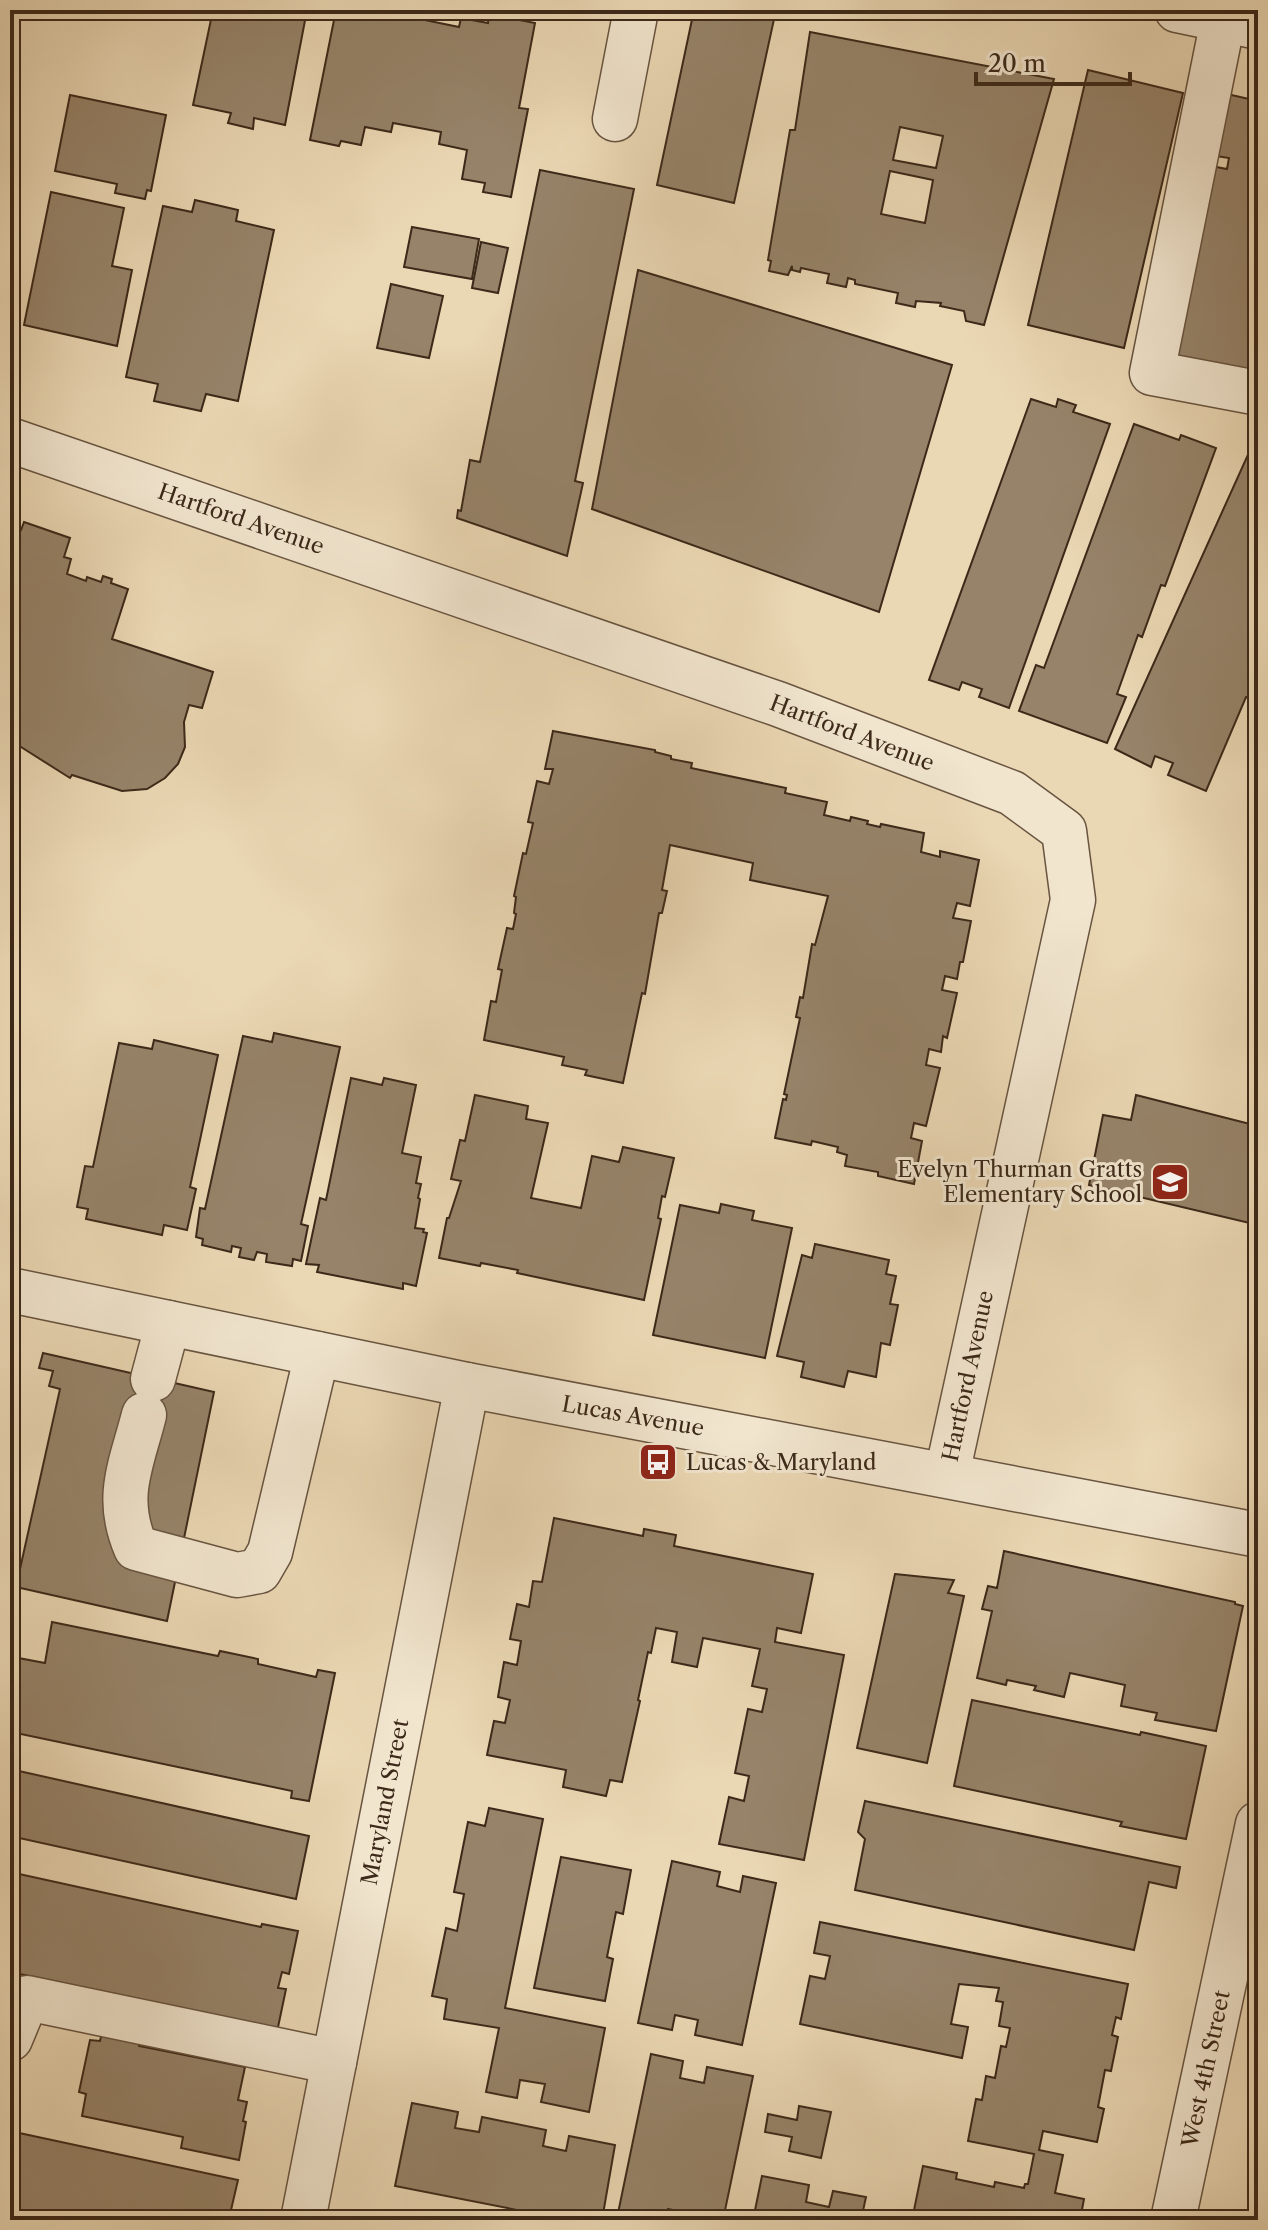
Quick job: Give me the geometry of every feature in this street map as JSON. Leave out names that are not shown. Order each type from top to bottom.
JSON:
[{"type":"street","points":[[615,119],[636,10]]},
{"type":"street","points":[[1177,10],[1240,24],[1152,373],[1258,393]]},
{"type":"street","name":"Hartford Avenue","points":[[10,440],[778,704],[1012,793],[1064,831],[1073,900],[947,1474]]},
{"type":"street","name":"Lucas Avenue","points":[[10,1290],[467,1385],[1258,1535]]},
{"type":"street","points":[[168,1323],[123,1494],[126,1526],[136,1548],[237,1575],[259,1571],[270,1552],[317,1354]]},
{"type":"street","name":"Maryland Street","points":[[303,2220],[467,1385]]},
{"type":"street","name":"West 4th Street","points":[[1173,2220],[1258,1824]]},
{"type":"street","points":[[10,2039],[27,1998],[334,2062]]},
{"type":"building","points":[[213,10],[307,10],[285,125],[254,118],[253,129],[228,123],[231,113],[193,105]]},
{"type":"building","points":[[336,10],[411,10],[410,17],[459,27],[461,18],[488,23],[489,14],[535,23],[519,108],[528,109],[511,197],[483,192],[485,183],[462,179],[467,150],[439,144],[441,132],[393,123],[391,132],[365,127],[361,145],[341,141],[339,146],[310,140]]},
{"type":"building","points":[[694,10],[776,10],[734,203],[657,185]]},
{"type":"building","points":[[810,32],[1054,79],[984,325],[966,321],[964,311],[940,306],[941,303],[916,301],[915,307],[896,303],[898,293],[855,284],[855,280],[848,278],[846,287],[827,283],[829,274],[801,268],[800,272],[792,270],[792,266],[788,275],[769,271],[771,261],[768,260],[790,130],[795,130]],"holes":[[[900,127],[943,136],[936,168],[893,160]],[[890,171],[933,180],[925,223],[881,214]]]},
{"type":"building","points":[[1088,70],[1183,93],[1124,348],[1028,325]]},
{"type":"building","points":[[1227,94],[1258,101],[1258,373],[1174,364],[1216,167],[1227,169],[1229,158],[1216,156]]},
{"type":"building","points":[[70,95],[166,115],[151,191],[147,190],[145,199],[115,193],[117,184],[55,171]]},
{"type":"building","points":[[540,170],[634,189],[575,481],[583,483],[567,556],[457,518],[470,460],[480,462]]},
{"type":"building","points":[[51,192],[124,208],[112,266],[132,270],[117,346],[24,325]]},
{"type":"building","points":[[195,200],[238,210],[236,221],[274,230],[238,401],[206,394],[201,411],[154,401],[158,384],[126,377],[163,206],[192,212]]},
{"type":"building","points":[[412,227],[479,239],[472,279],[404,267]]},
{"type":"building","points":[[481,242],[508,248],[498,293],[472,288]]},
{"type":"building","points":[[638,270],[952,365],[879,612],[592,509]]},
{"type":"building","points":[[391,284],[443,296],[429,358],[377,348]]},
{"type":"building","points":[[1031,399],[1056,407],[1058,399],[1076,405],[1073,412],[1110,424],[1009,708],[979,697],[982,689],[962,682],[959,690],[929,680]]},
{"type":"building","points":[[1134,424],[1179,440],[1181,435],[1216,448],[1165,586],[1161,585],[1142,637],[1138,635],[1117,694],[1126,697],[1107,743],[1019,711],[1036,665],[1044,668]]},
{"type":"building","points":[[1251,448],[1258,451],[1258,702],[1246,697],[1206,791],[1168,775],[1173,763],[1155,756],[1151,767],[1115,749]]},
{"type":"building","points":[[24,522],[70,538],[64,557],[71,559],[67,574],[86,581],[87,577],[101,582],[103,576],[112,579],[111,583],[128,589],[112,639],[213,672],[202,708],[189,705],[184,722],[185,747],[178,764],[165,778],[147,789],[122,791],[72,775],[70,778],[10,740],[10,526],[21,530]]},
{"type":"building","points":[[553,731],[655,750],[671,756],[671,759],[692,763],[691,768],[786,788],[785,793],[827,802],[824,815],[850,821],[851,817],[880,827],[881,824],[924,833],[921,852],[940,857],[940,851],[979,860],[970,906],[957,903],[953,918],[971,921],[957,979],[945,976],[942,990],[957,993],[947,1038],[943,1036],[941,1052],[929,1049],[926,1065],[940,1068],[926,1126],[914,1123],[911,1138],[922,1141],[914,1184],[878,1176],[878,1172],[845,1166],[847,1155],[837,1152],[838,1147],[775,1138],[783,1099],[786,1100],[787,1095],[784,1094],[800,1018],[796,1017],[800,997],[803,998],[812,944],[815,945],[828,896],[750,880],[753,863],[670,845],[662,890],[667,891],[662,913],[659,913],[645,994],[642,993],[623,1083],[585,1075],[587,1070],[562,1065],[564,1057],[484,1040],[491,1001],[496,1002],[502,970],[498,969],[507,928],[513,929],[516,914],[514,896],[533,823],[528,822],[537,781],[549,784],[553,769],[545,769]]},
{"type":"building","points":[[274,1033],[340,1047],[301,1224],[308,1226],[301,1261],[293,1259],[292,1266],[266,1262],[267,1254],[257,1252],[254,1260],[239,1257],[241,1248],[232,1246],[231,1252],[202,1245],[203,1239],[196,1237],[200,1208],[205,1209],[243,1036],[272,1042]]},
{"type":"building","points":[[154,1040],[218,1055],[190,1187],[196,1189],[187,1230],[164,1225],[162,1235],[86,1219],[88,1209],[77,1207],[85,1166],[93,1167],[119,1043],[152,1049]]},
{"type":"building","points":[[351,1078],[382,1085],[384,1078],[416,1085],[402,1153],[421,1157],[416,1183],[421,1184],[415,1228],[424,1229],[423,1232],[427,1233],[416,1286],[403,1283],[403,1289],[317,1272],[319,1265],[306,1264],[320,1198],[326,1200]]},
{"type":"building","points":[[475,1095],[528,1106],[526,1119],[548,1123],[531,1198],[581,1208],[592,1156],[619,1162],[623,1147],[674,1158],[665,1197],[662,1196],[658,1218],[661,1219],[644,1300],[517,1273],[518,1270],[439,1258],[447,1218],[461,1181],[451,1179],[460,1140],[465,1141]]},
{"type":"building","points":[[1136,1095],[1258,1126],[1258,1225],[1089,1185],[1103,1115],[1131,1120]]},
{"type":"building","points":[[721,1204],[754,1211],[752,1220],[792,1228],[765,1358],[653,1335],[680,1205],[719,1213]]},
{"type":"building","points":[[815,1244],[889,1260],[886,1274],[896,1276],[890,1304],[898,1305],[890,1345],[881,1343],[876,1377],[848,1371],[844,1387],[801,1377],[804,1362],[777,1356],[802,1255],[812,1258]]},
{"type":"building","points":[[43,1353],[214,1392],[167,1621],[16,1587],[60,1389],[49,1386],[53,1371],[39,1368]]},
{"type":"building","points":[[10,1454],[17,1456],[10,1491]]},
{"type":"building","points":[[554,1518],[643,1536],[644,1529],[676,1535],[674,1546],[813,1574],[801,1633],[777,1628],[775,1642],[844,1655],[804,1860],[719,1844],[729,1797],[744,1801],[749,1776],[735,1773],[748,1709],[762,1712],[767,1689],[752,1686],[760,1649],[703,1638],[697,1667],[672,1662],[677,1632],[656,1628],[651,1653],[648,1652],[622,1782],[610,1780],[606,1796],[563,1787],[566,1770],[487,1755],[494,1721],[505,1723],[510,1700],[498,1697],[504,1662],[517,1665],[521,1641],[510,1639],[517,1604],[529,1607],[533,1581],[542,1582]]},
{"type":"building","points":[[1004,1551],[1243,1606],[1216,1731],[1155,1720],[1157,1713],[1121,1706],[1125,1685],[1070,1673],[1064,1697],[1034,1690],[1036,1686],[1007,1680],[1006,1685],[977,1678],[992,1611],[982,1609],[988,1586],[997,1588]]},
{"type":"building","points":[[895,1574],[954,1580],[948,1593],[964,1596],[927,1763],[857,1748]]},
{"type":"building","points":[[52,1622],[218,1656],[220,1651],[258,1659],[258,1664],[316,1677],[318,1670],[335,1673],[309,1801],[291,1798],[292,1791],[16,1733],[18,1724],[10,1723],[13,1657],[45,1663]]},
{"type":"building","points":[[972,1700],[1206,1746],[1186,1839],[954,1786]]},
{"type":"building","points":[[10,1769],[309,1836],[296,1899],[10,1836]]},
{"type":"building","points":[[865,1801],[1180,1867],[1176,1888],[1149,1882],[1134,1950],[855,1890],[865,1839],[858,1832]]},
{"type":"building","points":[[489,1808],[543,1819],[505,2008],[605,2028],[589,2112],[541,2102],[545,2084],[520,2080],[517,2098],[486,2092],[499,2028],[444,2019],[447,1999],[432,1996],[446,1928],[457,1931],[464,1894],[454,1892],[468,1822],[485,1826]]},
{"type":"building","points":[[561,1857],[631,1870],[623,1914],[616,1912],[607,1957],[613,1959],[605,2001],[534,1988]]},
{"type":"building","points":[[672,1861],[720,1872],[717,1886],[740,1892],[743,1876],[776,1883],[742,2045],[695,2035],[698,2020],[675,2015],[672,2030],[638,2023]]},
{"type":"building","points":[[10,1872],[261,1927],[262,1924],[298,1931],[289,1974],[282,1972],[278,1988],[286,1989],[277,2032],[241,2021],[10,1972]]},
{"type":"building","points":[[820,1922],[1128,1984],[1121,2019],[1116,2017],[1112,2035],[1118,2037],[1111,2071],[1105,2070],[1098,2107],[1104,2109],[1097,2142],[1043,2131],[1039,2150],[1063,2155],[1055,2193],[1084,2199],[1080,2220],[912,2220],[923,2166],[957,2173],[956,2179],[994,2187],[995,2182],[1024,2188],[1028,2184],[1034,2154],[968,2141],[976,2099],[982,2100],[986,2076],[995,2078],[1001,2046],[1006,2047],[1010,2028],[999,2026],[1003,2002],[996,2001],[999,1988],[959,1984],[951,2024],[968,2027],[962,2058],[800,2024],[810,1976],[825,1979],[830,1956],[814,1953]]},
{"type":"building","points":[[103,2028],[140,2036],[139,2046],[245,2067],[238,2100],[247,2102],[239,2160],[181,2148],[183,2137],[82,2116],[86,2094],[79,2092],[90,2040],[100,2041]]},
{"type":"building","points":[[651,2054],[683,2061],[680,2078],[704,2083],[707,2067],[753,2076],[723,2220],[690,2220],[691,2214],[668,2209],[666,2220],[617,2218]]},
{"type":"building","points":[[412,2103],[458,2112],[455,2128],[479,2132],[482,2117],[546,2130],[543,2146],[566,2151],[569,2136],[615,2145],[602,2220],[568,2220],[395,2186]]},
{"type":"building","points":[[799,2106],[831,2112],[821,2158],[789,2151],[792,2137],[765,2132],[768,2114],[797,2120]]},
{"type":"building","points":[[10,2131],[238,2180],[231,2210],[241,2212],[239,2220],[10,2220]]},
{"type":"building","points":[[762,2176],[809,2185],[806,2202],[829,2207],[833,2191],[866,2197],[861,2220],[753,2220]]},
{"type":"place","name":"Evelyn Thurman Gratts Elementary School","points":[[1170,1182]]},
{"type":"place","name":"Lucas & Maryland","points":[[658,1462]]}]
